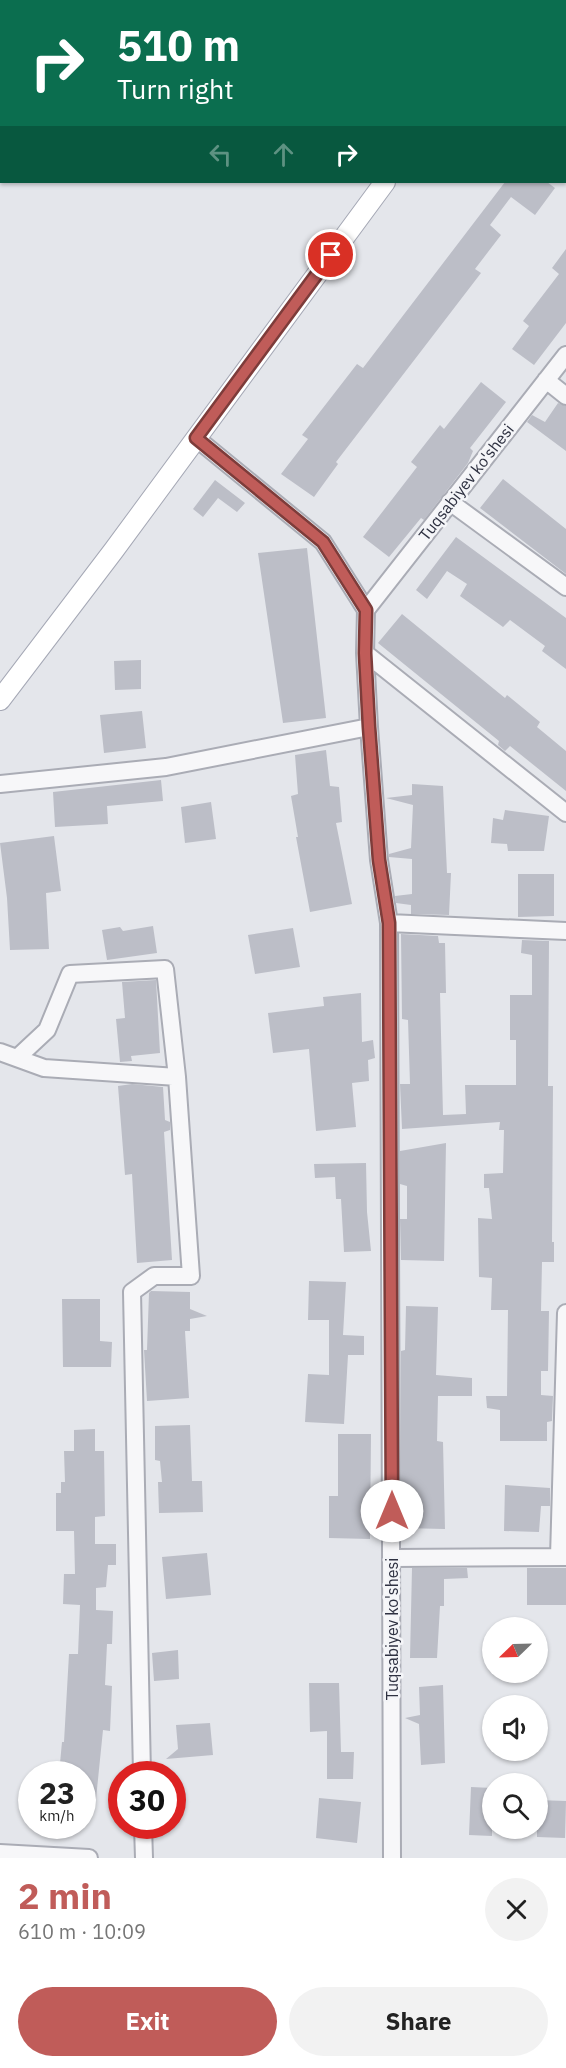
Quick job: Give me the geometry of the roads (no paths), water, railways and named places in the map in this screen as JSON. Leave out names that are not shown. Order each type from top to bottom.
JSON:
[{"type":"main road","points":[[0,700],[384,183]]},
{"type":"street","name":"Tuqsabiyev ko'shesi","points":[[392,1858],[389,923],[379,860],[369,727],[365,653],[366,610],[566,355]]},
{"type":"street","points":[[546,380],[566,396]]},
{"type":"street","points":[[196,438],[323,542],[366,610]]},
{"type":"street","points":[[450,502],[566,587]]},
{"type":"street","points":[[365,653],[566,813]]},
{"type":"street","points":[[0,784],[166,767],[369,727]]},
{"type":"street","points":[[389,923],[566,931]]},
{"type":"street","points":[[17,1058],[47,1030],[70,975],[165,969],[177,1077],[191,1276],[154,1276],[132,1292],[142,1761]]},
{"type":"street","points":[[0,1052],[44,1068],[177,1077]]},
{"type":"street","points":[[392,1558],[563,1557],[566,1312]]},
{"type":"street","points":[[143,1839],[144,1858]]},
{"type":"street","points":[[0,1853],[89,1858]]}]
